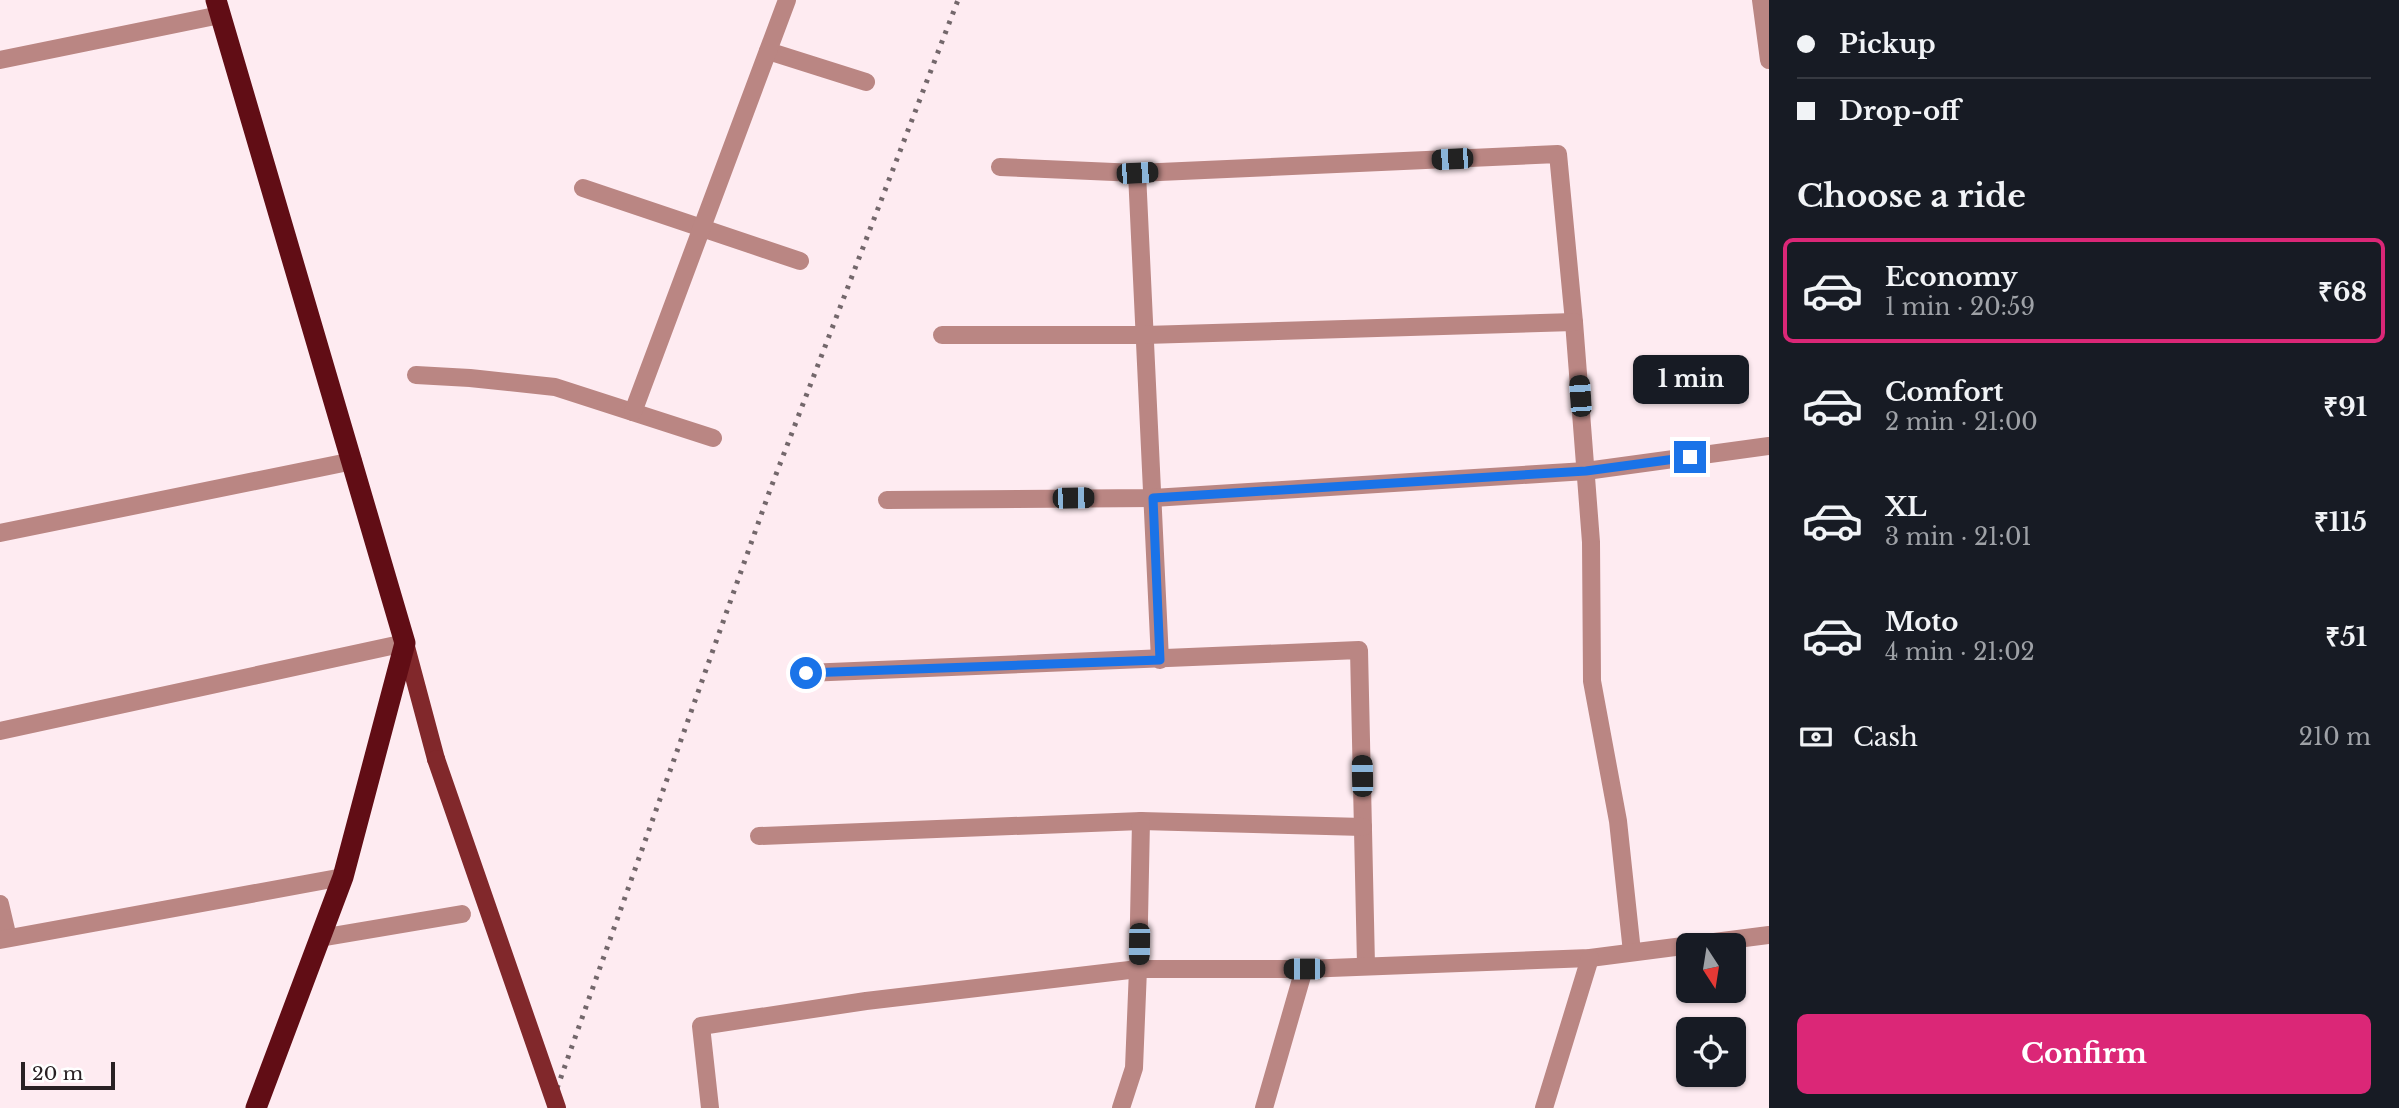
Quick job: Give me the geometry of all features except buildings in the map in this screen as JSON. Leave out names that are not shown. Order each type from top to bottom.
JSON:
[{"type":"highway","points":[[218,7],[405,643],[343,877],[256,1108]]},
{"type":"main road","points":[[405,643],[436,759],[556,1108]]},
{"type":"street","points":[[633,412],[787,0]]},
{"type":"street","points":[[1761,0],[1769,60]]},
{"type":"street","points":[[0,60],[218,7]]},
{"type":"street","points":[[768,51],[866,82]]},
{"type":"street","points":[[1000,167],[1137,173],[1558,154],[1591,542],[1592,681],[1618,821],[1632,952]]},
{"type":"street","points":[[1137,173],[1160,660]]},
{"type":"street","points":[[583,188],[800,261]]},
{"type":"street","points":[[942,335],[1145,335],[1574,322]]},
{"type":"street","points":[[416,375],[555,387],[713,438]]},
{"type":"street","points":[[887,500],[1153,498],[1586,471],[1769,446]]},
{"type":"street","points":[[0,533],[353,461]]},
{"type":"street","points":[[0,731],[405,643]]},
{"type":"street","points":[[806,673],[1359,650],[1366,965]]},
{"type":"street","points":[[759,836],[1141,821],[1363,827]]},
{"type":"street","points":[[1121,1108],[1134,1068],[1141,821]]},
{"type":"street","points":[[0,904],[4,939],[343,877]]},
{"type":"street","points":[[320,938],[461,914]]},
{"type":"street","points":[[710,1108],[701,1026],[866,1001],[1138,969],[1304,969],[1590,958],[1769,935]]},
{"type":"street","points":[[1544,1108],[1590,958]]},
{"type":"street","points":[[1264,1108],[1304,969]]},
{"type":"railway","points":[[550,1108],[770,490],[958,0]]},
{"type":"route","points":[[806,673],[1160,660],[1153,498],[1586,471],[1690,457]]}]
